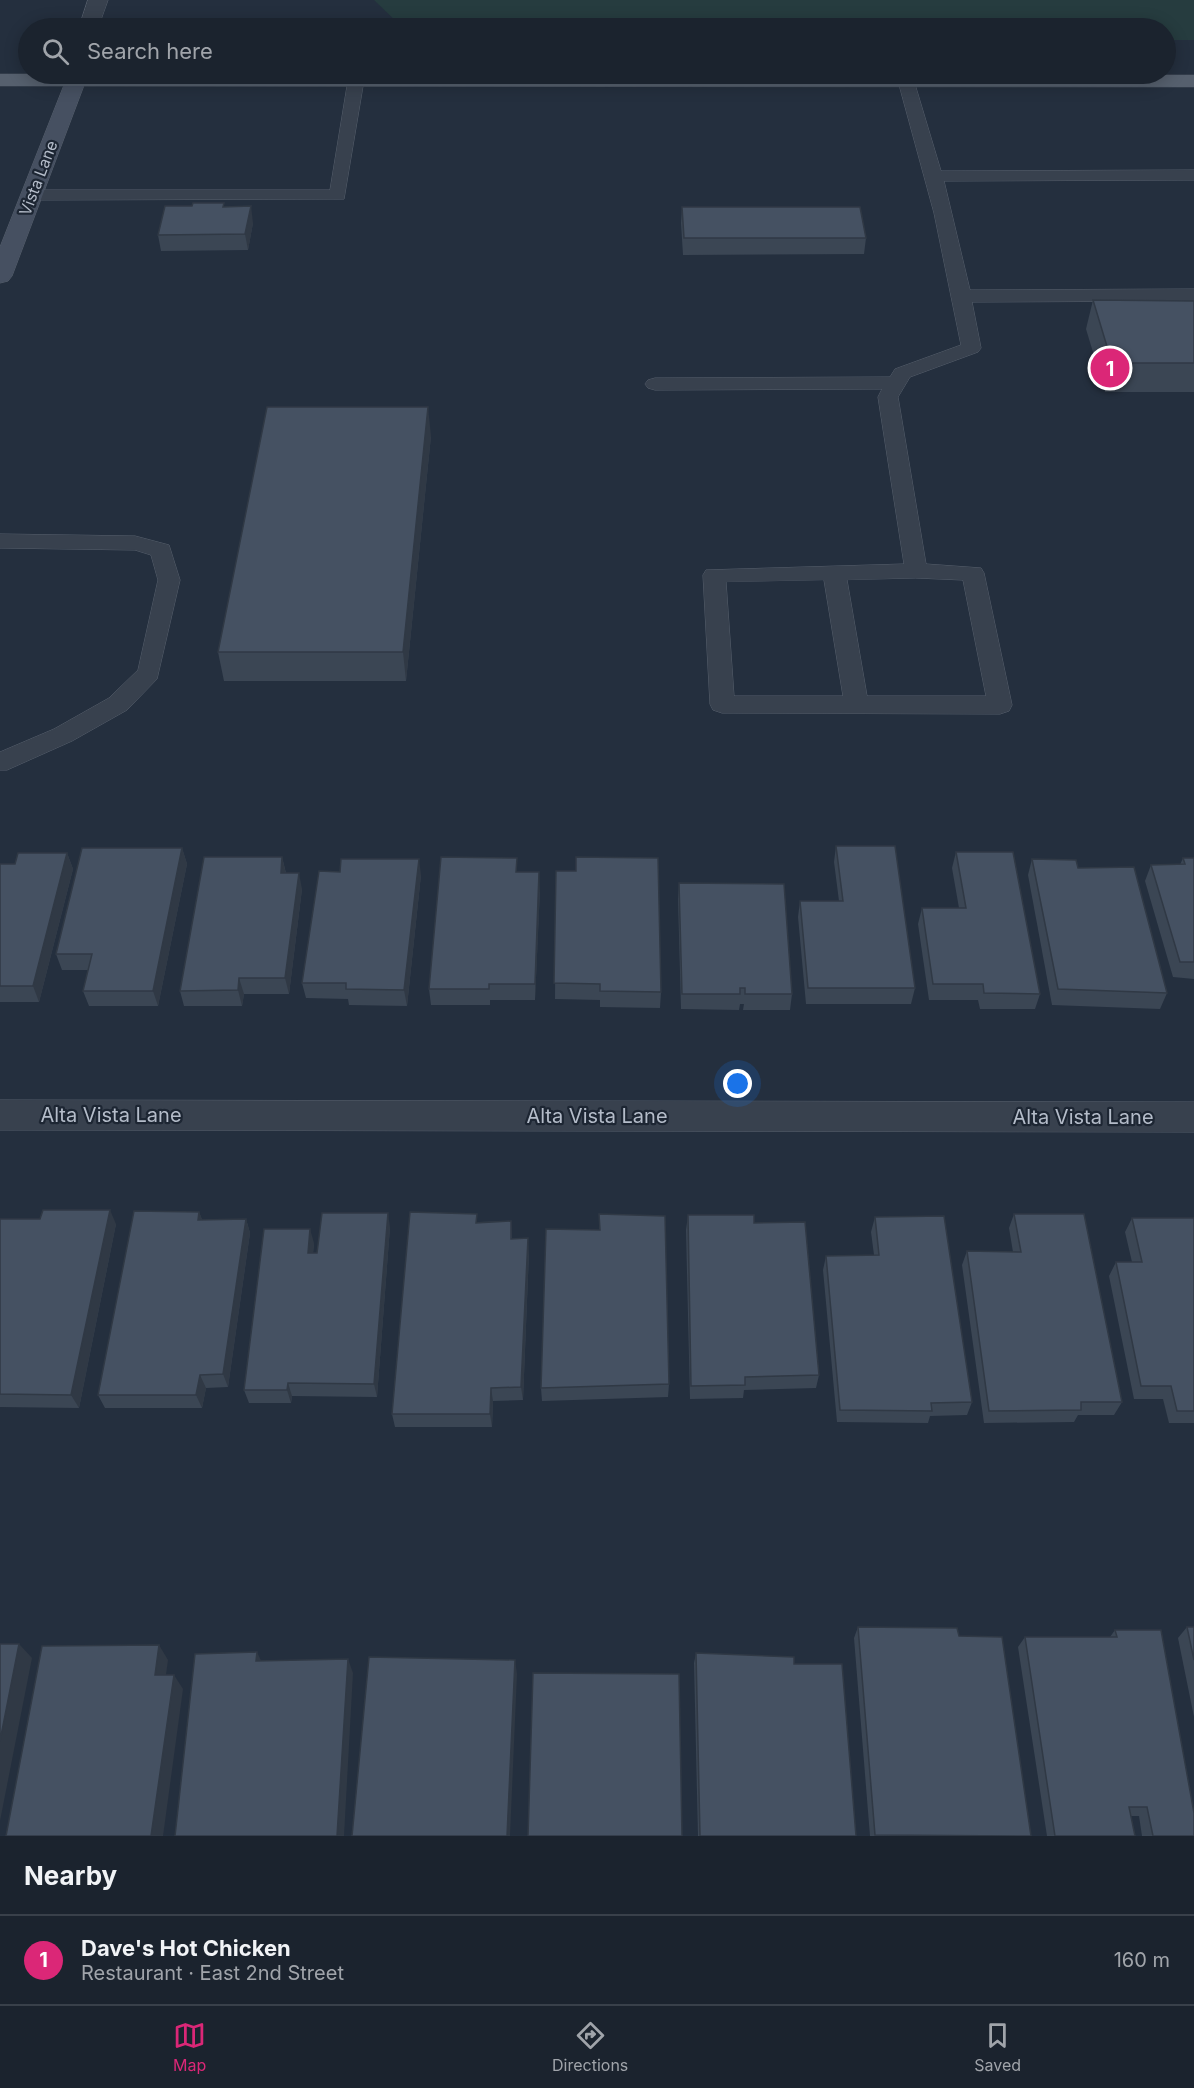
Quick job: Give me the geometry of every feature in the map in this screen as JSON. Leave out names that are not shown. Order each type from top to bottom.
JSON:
[{"type":"main road","points":[[0,80],[18,79]]},
{"type":"main road","points":[[1176,81],[1194,81]]},
{"type":"street","points":[[92,18],[98,0]]},
{"type":"street","name":"Vista Lane","points":[[0,276],[74,84]]},
{"type":"street","name":"Alta Vista Lane","points":[[0,1115],[1194,1117]]},
{"type":"lane","points":[[32,195],[338,195],[355,84]]},
{"type":"lane","points":[[907,84],[934,176],[962,296],[971,348],[902,373],[888,397],[916,571]]},
{"type":"lane","points":[[934,176],[1194,175]]},
{"type":"lane","points":[[962,296],[1194,295]]},
{"type":"lane","points":[[655,384],[896,383]]},
{"type":"lane","points":[[0,541],[135,543],[161,550],[169,580],[149,673],[117,704],[63,735],[0,761]]},
{"type":"lane","points":[[916,571],[973,573],[1000,705],[722,704],[714,575],[834,573],[916,571]]},
{"type":"lane","points":[[834,573],[856,704]]},
{"type":"green space","points":[[374,0],[1194,0],[1194,40],[1176,40],[1176,18],[393,18]]},
{"type":"building","points":[[193,203],[224,203],[223,207],[251,206],[245,234],[158,235],[165,206],[192,206]]},
{"type":"building","points":[[682,207],[860,207],[866,238],[684,238]]},
{"type":"building","points":[[1093,300],[1194,301],[1194,363],[1112,363]]},
{"type":"building","points":[[267,407],[428,407],[403,652],[218,652]]},
{"type":"building","points":[[836,846],[895,846],[915,988],[808,988],[800,901],[843,901]]},
{"type":"building","points":[[82,848],[182,848],[153,991],[83,991],[92,954],[56,954]]},
{"type":"building","points":[[956,852],[1013,852],[1040,994],[984,993],[983,984],[933,984],[922,908],[966,908]]},
{"type":"building","points":[[18,853],[67,853],[33,986],[0,986],[0,864],[15,864]]},
{"type":"building","points":[[204,857],[282,857],[281,873],[299,873],[285,978],[239,978],[238,990],[180,991]]},
{"type":"building","points":[[441,857],[517,858],[516,872],[539,872],[535,984],[489,984],[489,989],[429,989]]},
{"type":"building","points":[[576,857],[658,858],[661,992],[600,991],[600,984],[554,983],[556,871],[576,871]]},
{"type":"building","points":[[1183,858],[1194,858],[1194,962],[1180,962],[1151,865],[1185,864]]},
{"type":"building","points":[[341,859],[419,859],[404,990],[346,989],[346,983],[302,983],[319,871],[340,872]]},
{"type":"building","points":[[1032,859],[1076,860],[1078,868],[1134,867],[1167,993],[1058,989]]},
{"type":"building","points":[[679,883],[784,884],[792,994],[745,994],[745,988],[740,988],[740,994],[682,994]]},
{"type":"building","points":[[43,1210],[110,1210],[71,1395],[0,1394],[0,1219],[40,1219]]},
{"type":"building","points":[[134,1211],[199,1212],[198,1220],[246,1219],[223,1374],[200,1375],[196,1395],[98,1395]]},
{"type":"building","points":[[410,1212],[477,1214],[476,1223],[511,1221],[511,1239],[528,1238],[521,1387],[491,1388],[490,1414],[392,1414]]},
{"type":"building","points":[[322,1213],[388,1213],[374,1384],[288,1383],[287,1390],[244,1390],[264,1229],[310,1229],[308,1253],[317,1253]]},
{"type":"building","points":[[599,1214],[665,1216],[669,1384],[541,1388],[546,1229],[600,1230]]},
{"type":"building","points":[[1014,1214],[1084,1214],[1122,1402],[1081,1402],[1081,1410],[989,1411],[967,1251],[1021,1252]]},
{"type":"building","points":[[688,1215],[754,1215],[754,1223],[805,1222],[819,1375],[745,1377],[745,1385],[691,1386]]},
{"type":"building","points":[[944,1216],[972,1402],[931,1403],[932,1411],[840,1410],[826,1256],[879,1255],[875,1217]]},
{"type":"building","points":[[1132,1218],[1194,1218],[1194,1411],[1177,1411],[1171,1386],[1141,1386],[1116,1262],[1142,1262]]},
{"type":"building","points":[[858,1627],[957,1628],[959,1636],[1002,1637],[1031,1836],[875,1835]]},
{"type":"building","points":[[1187,1627],[1194,1627],[1194,1660]]},
{"type":"building","points":[[1115,1630],[1161,1630],[1194,1813],[1194,1836],[1153,1836],[1147,1807],[1129,1807],[1135,1836],[1055,1836],[1025,1637],[1117,1637]]},
{"type":"building","points":[[0,1644],[19,1644],[0,1741]]},
{"type":"building","points":[[159,1645],[155,1675],[174,1675],[151,1836],[6,1836],[42,1646]]},
{"type":"building","points":[[257,1652],[256,1661],[348,1659],[337,1836],[175,1836],[195,1654]]},
{"type":"building","points":[[696,1653],[794,1657],[794,1664],[842,1664],[856,1836],[700,1836]]},
{"type":"building","points":[[369,1657],[515,1660],[507,1836],[352,1836]]},
{"type":"building","points":[[533,1673],[679,1674],[682,1836],[528,1836]]},
{"type":"place","name":"Dave's Hot Chicken","points":[[1110,368]]}]
